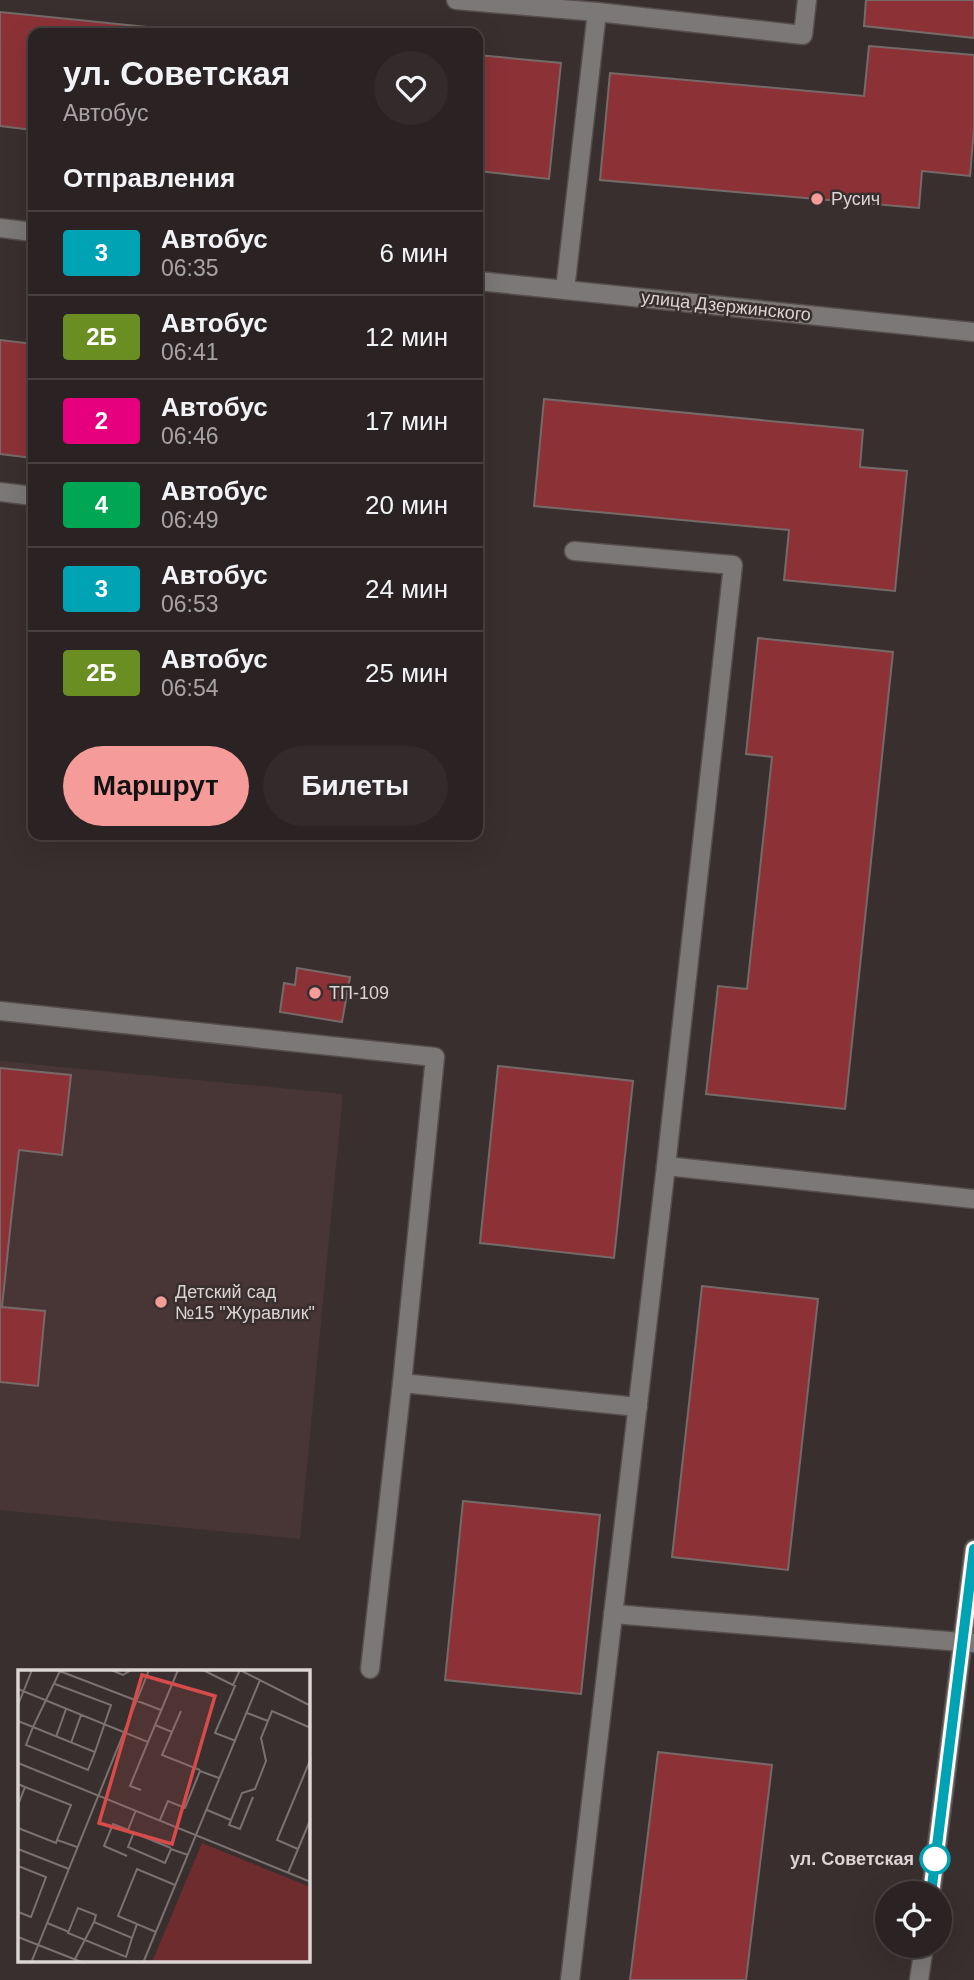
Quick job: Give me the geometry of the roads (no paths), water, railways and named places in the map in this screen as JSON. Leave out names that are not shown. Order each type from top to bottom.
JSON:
[{"type":"street","points":[[456,0],[519,2],[803,34],[807,0]]},
{"type":"street","points":[[565,290],[597,12]]},
{"type":"street","points":[[0,228],[28,231]]},
{"type":"street","name":"улица Дзержинского","points":[[483,282],[974,332]]},
{"type":"street","points":[[0,492],[28,495]]},
{"type":"street","points":[[570,1980],[666,1166],[733,565],[574,551]]},
{"type":"street","points":[[0,1011],[435,1057],[370,1669]]},
{"type":"street","points":[[666,1166],[974,1199]]},
{"type":"street","points":[[402,1383],[638,1407]]},
{"type":"street","points":[[933,1881],[969,1642],[974,1549]]},
{"type":"street","points":[[613,1614],[969,1642]]},
{"type":"street","points":[[919,1980],[922,1958]]},
{"type":"place","name":"Русич","points":[[817,199]]},
{"type":"place","name":"ТП-109","points":[[315,993]]},
{"type":"place","name":"Детский сад №15 \"Журавлик\"","points":[[161,1302]]},
{"type":"place","name":"ул. Советская","points":[[935,1859]]}]
